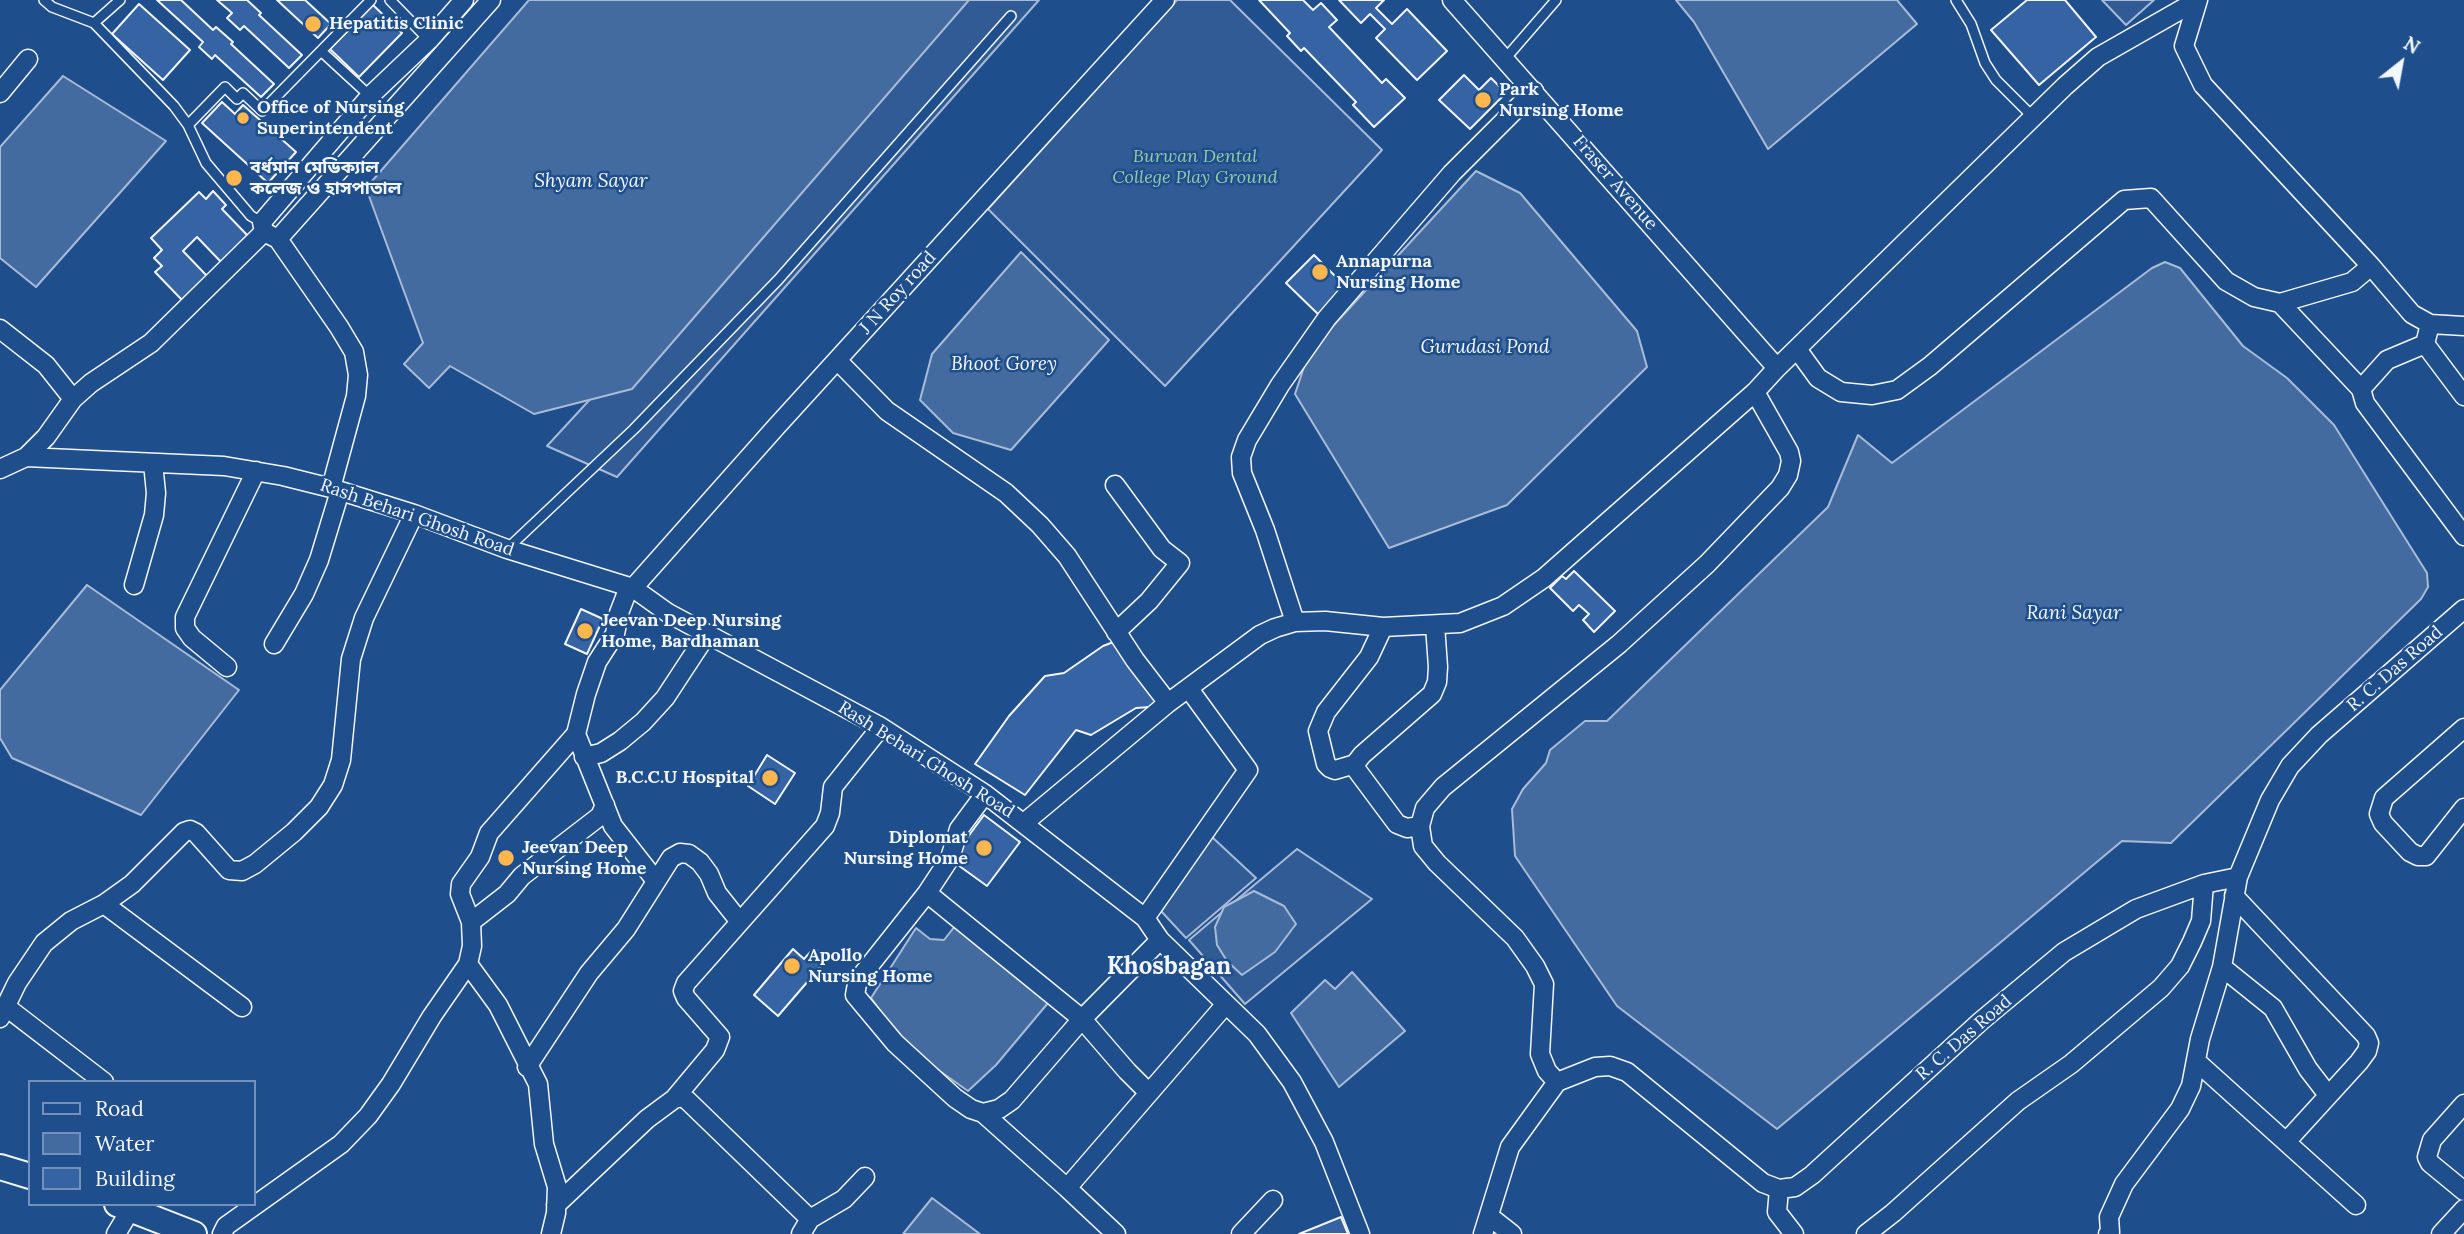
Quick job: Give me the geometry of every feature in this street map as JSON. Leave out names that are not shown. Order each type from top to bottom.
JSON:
[{"type":"main road","points":[[0,1167],[28,1175]]},
{"type":"main road","points":[[124,1207],[194,1234]]},
{"type":"street","points":[[268,231],[370,96],[429,40],[464,0]]},
{"type":"street","points":[[26,457],[46,437],[73,399],[91,383],[151,343],[268,231],[491,0]]},
{"type":"street","name":"J N Roy road","points":[[631,588],[1165,0]]},
{"type":"street","name":"Fraser Avenue","points":[[1452,0],[1777,368]]},
{"type":"street","points":[[1024,823],[1168,703],[1260,635],[1296,622],[1325,621],[1383,627],[1435,625],[1478,617],[1503,606],[1544,578],[1755,392],[2033,117],[2098,57],[2198,0]]},
{"type":"street","points":[[2198,0],[2184,46],[2203,85],[2412,314],[2430,324],[2464,326]]},
{"type":"street","points":[[0,93],[28,59]]},
{"type":"street","points":[[1296,622],[1265,530],[1242,473],[1241,457],[1247,440],[1280,385],[1327,318],[1452,173],[1534,91]]},
{"type":"street","points":[[1797,349],[1818,378],[1842,392],[1871,395],[1897,390],[1930,366],[2124,200],[2151,198],[2226,281],[2254,297],[2280,303],[2352,282],[2371,266]]},
{"type":"street","points":[[268,231],[340,327],[354,352],[358,375],[356,396],[335,490],[332,522],[304,594],[274,644]]},
{"type":"street","points":[[2280,303],[2361,389],[2365,403],[2464,536]]},
{"type":"street","points":[[2425,344],[2430,324]]},
{"type":"street","points":[[0,329],[46,365],[73,399]]},
{"type":"street","points":[[2361,389],[2388,360],[2425,344]]},
{"type":"street","points":[[2425,344],[2464,397]]},
{"type":"street","points":[[837,360],[887,411],[1006,493],[1040,525],[1067,556],[1116,632],[1168,703]]},
{"type":"street","points":[[1557,1082],[1547,1071],[1540,1054],[1544,984],[1535,965],[1515,938],[1437,863],[1423,846],[1420,827],[1425,808],[1443,787],[1619,644],[1707,564],[1780,488],[1788,475],[1791,461],[1755,392]]},
{"type":"street","name":"Rash Behari Ghosh Road","points":[[0,469],[26,457],[224,466],[335,490],[631,588],[668,613],[881,727],[985,794],[1145,918],[1160,940],[1257,1034],[1292,1082],[1324,1142],[1360,1234]]},
{"type":"street","points":[[134,585],[154,515],[156,493],[153,463]]},
{"type":"street","points":[[227,667],[192,638],[185,628],[185,617],[256,471]]},
{"type":"street","points":[[1115,485],[1162,549],[1180,563],[1149,601],[1116,632]]},
{"type":"street","points":[[101,1080],[3,1012],[17,983],[44,943],[71,921],[104,904],[132,884],[184,832],[190,830],[196,833],[229,870],[242,872],[256,864],[294,832],[318,807],[333,785],[341,760],[351,659],[364,618],[414,514]]},
{"type":"street","points":[[256,1205],[341,1144],[368,1116],[468,964],[472,946],[471,922],[460,894],[461,884],[480,857],[485,838],[576,734],[597,662],[615,634],[619,613],[631,588]]},
{"type":"street","name":"R. C. Das Road","points":[[1779,1189],[1796,1187],[1812,1175],[1981,1021],[2064,952],[2136,909],[2204,884],[2238,877],[2270,800],[2290,765],[2319,735],[2464,609]]},
{"type":"street","points":[[1383,627],[1369,657],[1326,712],[1318,731],[1326,764],[1335,770],[1355,764],[1432,694],[1437,682],[1438,667],[1435,625]]},
{"type":"street","points":[[584,757],[601,753],[643,722],[665,698],[707,634]]},
{"type":"street","points":[[1145,918],[1248,770],[1189,689]]},
{"type":"street","points":[[556,1205],[647,1119],[674,1099],[715,1050],[720,1037],[686,998],[683,991],[686,983],[825,826],[830,813],[833,787],[881,727]]},
{"type":"street","points":[[2464,728],[2384,798],[2379,814],[2383,823],[2410,852],[2426,856],[2464,808]]},
{"type":"street","points":[[576,734],[613,825],[656,881]]},
{"type":"street","points":[[1355,764],[1397,824],[1406,828],[1420,827]]},
{"type":"street","points":[[985,794],[959,829],[954,851],[926,893],[862,975],[855,995],[895,1042],[955,1098],[971,1109],[983,1113],[1116,1234]]},
{"type":"street","points":[[471,922],[507,894],[522,876],[600,816],[605,805]]},
{"type":"street","points":[[527,1067],[589,973],[626,929],[671,858],[680,853],[689,854],[700,862],[727,908],[740,922]]},
{"type":"street","points":[[2110,1233],[2109,1217],[2124,1184],[2180,1109],[2191,1086],[2200,1039],[2222,967],[2238,877]]},
{"type":"street","points":[[1866,1234],[1894,1213],[2018,1101],[2071,1064],[2161,988],[2180,966],[2201,921],[2204,884]]},
{"type":"street","points":[[926,893],[1082,1019],[1149,1093]]},
{"type":"street","points":[[2234,896],[2366,1035],[2369,1043],[2367,1051],[2286,1142]]},
{"type":"street","points":[[104,904],[242,1007]]},
{"type":"street","points":[[983,1113],[999,1109],[1012,1100],[1082,1019],[1160,940]]},
{"type":"street","points":[[468,964],[498,1004],[527,1067],[538,1084],[544,1144],[557,1187],[551,1234]]},
{"type":"street","points":[[2222,967],[2273,1008],[2308,1069],[2328,1095]]},
{"type":"street","points":[[1067,1188],[1226,1004]]},
{"type":"street","points":[[2196,1060],[2356,1205]]},
{"type":"street","points":[[1483,1234],[1510,1147],[1557,1082],[1595,1067],[1610,1066],[1627,1072],[1763,1184],[1779,1189],[1777,1212],[1794,1234]]},
{"type":"street","points":[[674,1099],[681,1097],[687,1100],[805,1226],[844,1199],[865,1177]]},
{"type":"street","points":[[2464,1104],[2432,1140],[2427,1157],[2430,1163],[2464,1191]]},
{"type":"street","points":[[1241,1234],[1273,1200]]},
{"type":"street","points":[[222,1234],[226,1226],[254,1206]]},
{"type":"street","points":[[116,1234],[124,1207]]},
{"type":"street","points":[[2441,1234],[2464,1209]]},
{"type":"street","points":[[1489,1216],[1512,1234]]},
{"type":"lane","points":[[44,0],[52,7],[94,23],[174,106],[188,125],[206,163],[251,216],[268,231]]},
{"type":"lane","points":[[94,23],[120,0]]},
{"type":"lane","points":[[188,125],[225,87],[237,99],[243,93],[262,111],[371,0]]},
{"type":"lane","points":[[390,0],[429,40]]},
{"type":"lane","points":[[1505,59],[1556,0]]},
{"type":"lane","points":[[1956,0],[1971,24],[1985,63],[1996,80],[2033,117]]},
{"type":"lane","points":[[507,549],[634,429],[778,280],[1011,16]]},
{"type":"lane","points":[[321,51],[370,96]]},
{"type":"shaded area","points":[[958,0],[1039,0],[617,477],[547,446]]},
{"type":"shaded area","name":"Burwan Dental College Play Ground","points":[[1177,0],[1230,0],[1382,150],[1165,386],[988,209]]},
{"type":"shaded area","points":[[2102,0],[2154,0],[2126,25]]},
{"type":"shaded area","points":[[1212,837],[1256,878],[1186,938],[1161,911]]},
{"type":"shaded area","points":[[1297,849],[1372,899],[1245,1004],[1189,940]]},
{"type":"water","name":"Shyam Sayar","points":[[529,0],[969,0],[632,389],[534,414],[450,366],[429,388],[404,364],[423,343],[366,188]]},
{"type":"water","points":[[1676,0],[1897,0],[1917,24],[1768,149],[1694,22]]},
{"type":"water","points":[[63,76],[166,141],[36,287],[0,258],[0,147]]},
{"type":"water","name":"Gurudasi Pond","points":[[1476,171],[1520,193],[1637,331],[1647,367],[1507,505],[1389,548],[1295,394],[1309,352]]},
{"type":"water","name":"Bhoot Gorey","points":[[1021,252],[1109,340],[1011,450],[953,433],[920,400],[932,354]]},
{"type":"water","name":"Rani Sayar","points":[[2165,262],[2180,268],[2243,346],[2287,378],[2334,425],[2427,573],[2428,587],[2421,599],[2171,843],[2122,841],[1777,1129],[1617,1006],[1515,856],[1512,809],[1523,789],[1546,763],[1550,750],[1585,721],[1607,721],[1828,507],[1858,435],[1892,463],[2152,268]]},
{"type":"water","points":[[87,585],[239,690],[141,815],[12,758],[0,738],[0,690]]},
{"type":"water","points":[[1254,891],[1284,906],[1296,924],[1275,952],[1242,975],[1227,961],[1217,945],[1215,927],[1224,907]]},
{"type":"water","points":[[955,926],[1048,1003],[996,1065],[968,1091],[934,1067],[879,1021],[882,1013],[871,998],[916,928],[930,939],[944,940]]},
{"type":"water","points":[[1352,972],[1405,1031],[1339,1087],[1291,1013],[1325,980],[1335,989]]},
{"type":"water","points":[[932,1198],[980,1234],[903,1234]]},
{"type":"building","points":[[157,0],[181,0],[213,30],[216,27],[233,42],[231,44],[274,84],[261,97],[215,55],[212,59],[199,47],[203,42]]},
{"type":"building","points":[[217,0],[247,0],[261,13],[259,15],[302,55],[289,68],[244,26],[240,30],[227,18],[232,13]]},
{"type":"building","points":[[277,0],[305,0],[331,24],[318,38]]},
{"type":"building","points":[[1259,0],[1303,0],[1313,10],[1321,3],[1337,20],[1329,27],[1382,83],[1386,79],[1405,98],[1374,127],[1353,105],[1356,102],[1304,48],[1301,51],[1287,36],[1290,33]]},
{"type":"building","points":[[1339,0],[1384,0],[1376,8],[1392,24],[1407,9],[1447,51],[1417,80],[1376,38],[1385,29],[1370,14],[1361,23]]},
{"type":"building","points":[[2027,0],[2065,0],[2096,37],[2039,85],[1991,30]]},
{"type":"building","points":[[139,4],[190,50],[163,80],[112,34]]},
{"type":"building","points":[[373,5],[402,33],[359,77],[330,49]]},
{"type":"building","points":[[1464,75],[1479,90],[1491,78],[1506,93],[1470,129],[1439,100]]},
{"type":"building","points":[[222,102],[235,114],[243,105],[296,152],[268,183],[202,123]]},
{"type":"building","points":[[213,191],[226,205],[222,209],[249,237],[222,263],[197,237],[183,251],[207,276],[182,300],[155,272],[162,266],[154,258],[162,250],[151,238],[199,192],[206,199]]},
{"type":"building","points":[[1314,255],[1348,289],[1321,317],[1286,283]]},
{"type":"building","points":[[1574,571],[1615,611],[1594,632],[1583,620],[1589,614],[1579,605],[1573,611],[1550,588],[1562,576],[1566,579]]},
{"type":"building","points":[[581,609],[603,619],[587,654],[565,644]]},
{"type":"building","points":[[1116,641],[1164,706],[1136,708],[1091,735],[1076,730],[1025,795],[975,764],[1009,716],[1045,676],[1064,673],[1103,646]]},
{"type":"building","points":[[767,755],[795,773],[775,804],[748,786]]},
{"type":"building","points":[[984,815],[1020,842],[987,886],[951,860]]},
{"type":"building","points":[[814,948],[827,959],[778,1016],[754,995],[793,949],[804,959]]},
{"type":"building","points":[[1341,1217],[1348,1234],[1299,1234]]},
{"type":"place","name":"Hepatitis Clinic","points":[[313,24]]},
{"type":"place","name":"Park Nursing Home","points":[[1483,100]]},
{"type":"place","name":"Office of Nursing Superintendent","points":[[243,118]]},
{"type":"place","name":"বর্ধমান মেডিক্যাল কলেজ ও হাসপাতাল","points":[[234,178]]},
{"type":"place","name":"Annapurna Nursing Home","points":[[1320,272]]},
{"type":"place","name":"Jeevan Deep Nursing Home, Bardhaman","points":[[585,631]]},
{"type":"place","name":"B.C.C.U Hospital","points":[[770,778]]},
{"type":"place","name":"Diplomat Nursing Home","points":[[984,848]]},
{"type":"place","name":"Jeevan Deep Nursing Home","points":[[506,858]]},
{"type":"place","name":"Apollo Nursing Home","points":[[792,966]]},
{"type":"district","name":"Khosbagan","points":[[1169,967]]}]
